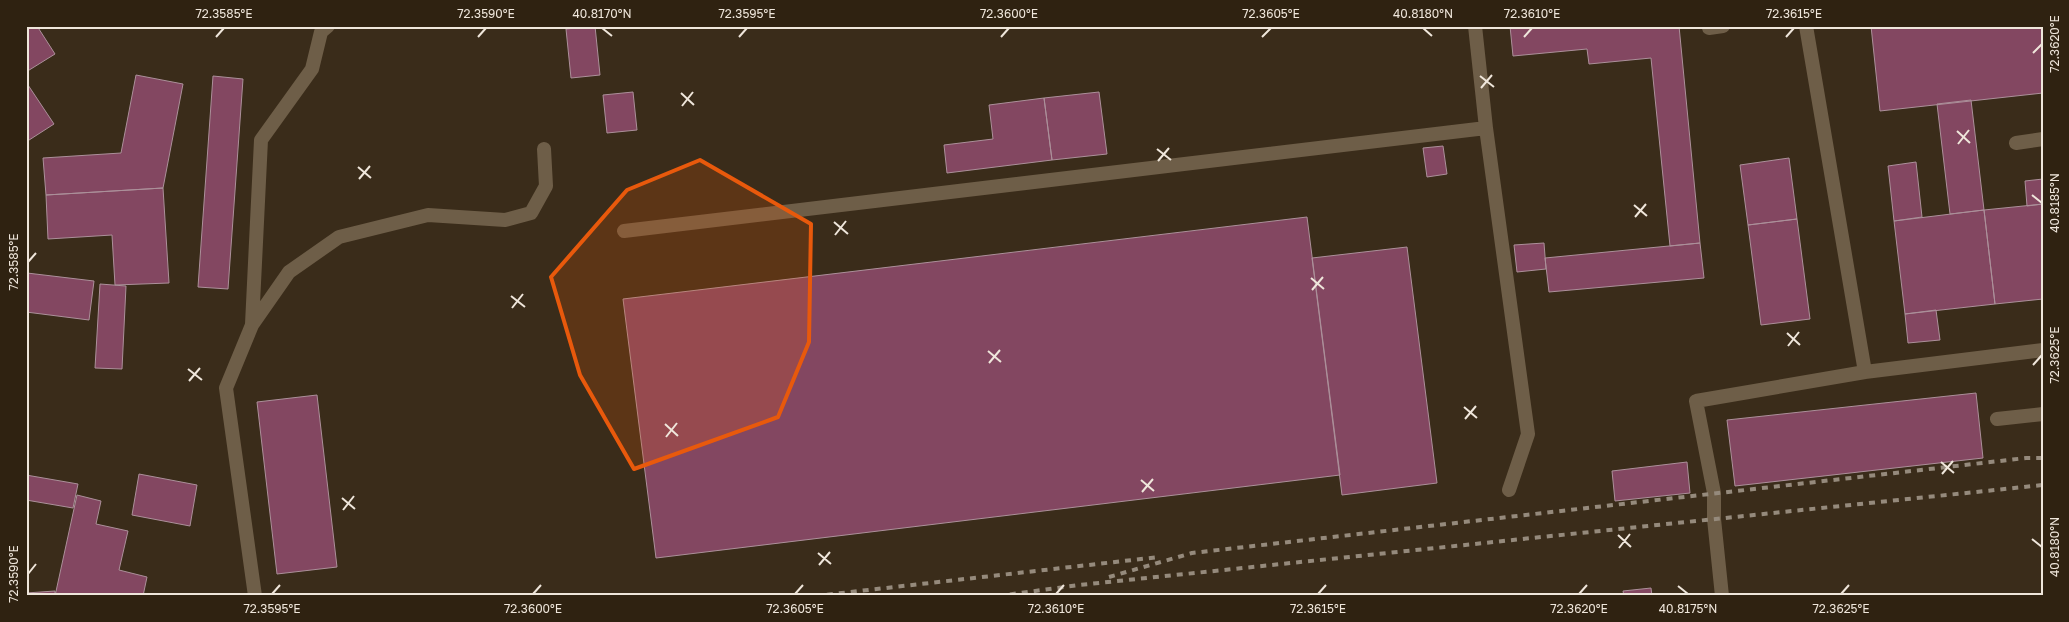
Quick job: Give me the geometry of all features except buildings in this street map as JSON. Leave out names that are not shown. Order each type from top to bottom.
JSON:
[{"type":"lane","points":[[252,325],[262,140],[312,69],[321,32],[328,26]]},
{"type":"lane","points":[[1475,26],[1486,128],[1528,434],[1509,490]]},
{"type":"lane","points":[[1806,26],[1865,372]]},
{"type":"lane","points":[[624,231],[1486,128]]},
{"type":"lane","points":[[2016,143],[2043,140]]},
{"type":"lane","points":[[255,596],[226,388],[252,325],[289,272],[339,237],[428,216],[504,220],[531,213],[546,186],[544,149]]},
{"type":"lane","points":[[1722,596],[1714,519],[1714,493],[1696,401],[1865,372],[2043,350]]},
{"type":"lane","points":[[1997,419],[2043,414]]},
{"type":"highlighted area","points":[[700,160],[811,224],[809,342],[778,417],[634,469],[580,375],[551,277],[627,190]]},
{"type":"railway","points":[[1109,577],[1192,553],[2026,458],[2043,458]]},
{"type":"railway","points":[[998,596],[1079,585],[2043,485]]},
{"type":"railway","points":[[815,596],[1159,557]]}]
